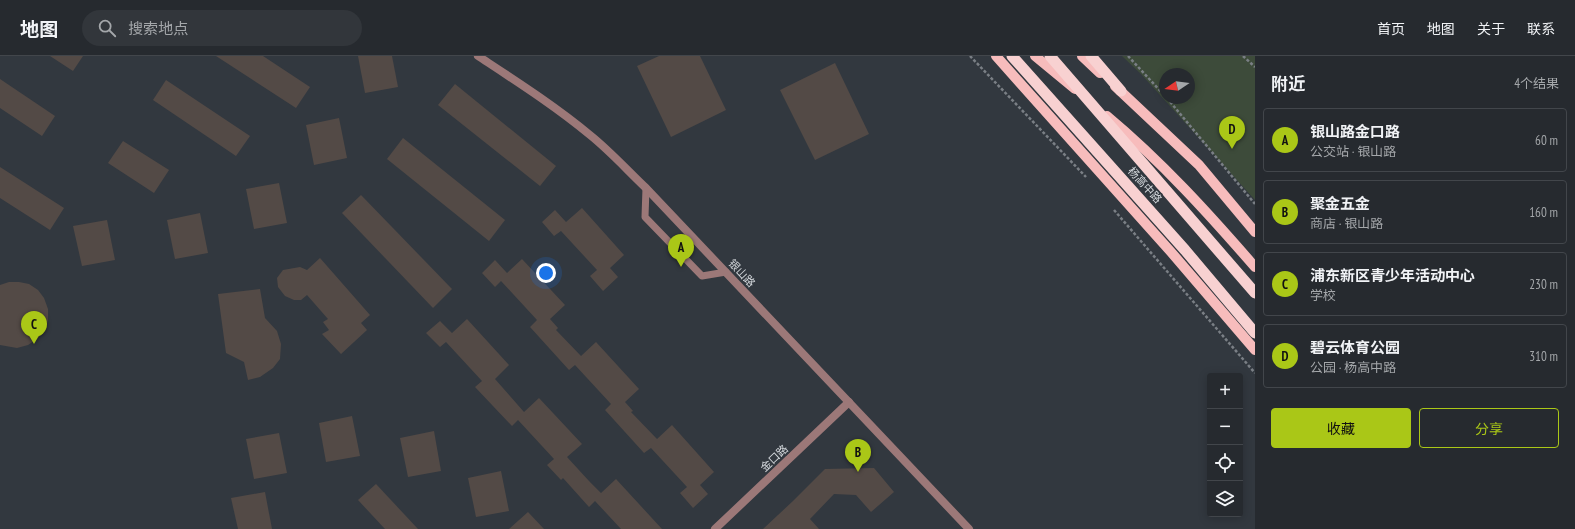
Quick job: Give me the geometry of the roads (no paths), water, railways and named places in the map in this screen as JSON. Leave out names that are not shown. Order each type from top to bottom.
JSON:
[{"type":"highway","name":"杨高中路","points":[[1012,56],[1185,250],[1255,333]]},
{"type":"highway","name":"杨高中路","points":[[1050,56],[1255,293]]},
{"type":"highway","points":[[1091,56],[1121,92]]},
{"type":"main road","points":[[996,56],[1171,252],[1255,350]]},
{"type":"main road","name":"杨高中路","points":[[1035,56],[1123,130],[1203,208],[1255,267]]},
{"type":"main road","points":[[1082,56],[1199,165],[1255,232]]},
{"type":"street","name":"银山路","points":[[478,56],[532,91],[591,136],[646,188],[969,529]]},
{"type":"street","name":"金口路","points":[[715,529],[849,402]]},
{"type":"lane","points":[[646,188],[645,217],[702,276],[726,272]]},
{"type":"place","name":"碧云体育公园","points":[[1232,149]]},
{"type":"place","name":"银山路金口路","points":[[681,267]]},
{"type":"place","name":"浦东新区青少年活动中心","points":[[34,344]]},
{"type":"place","name":"聚金五金","points":[[858,472]]}]
